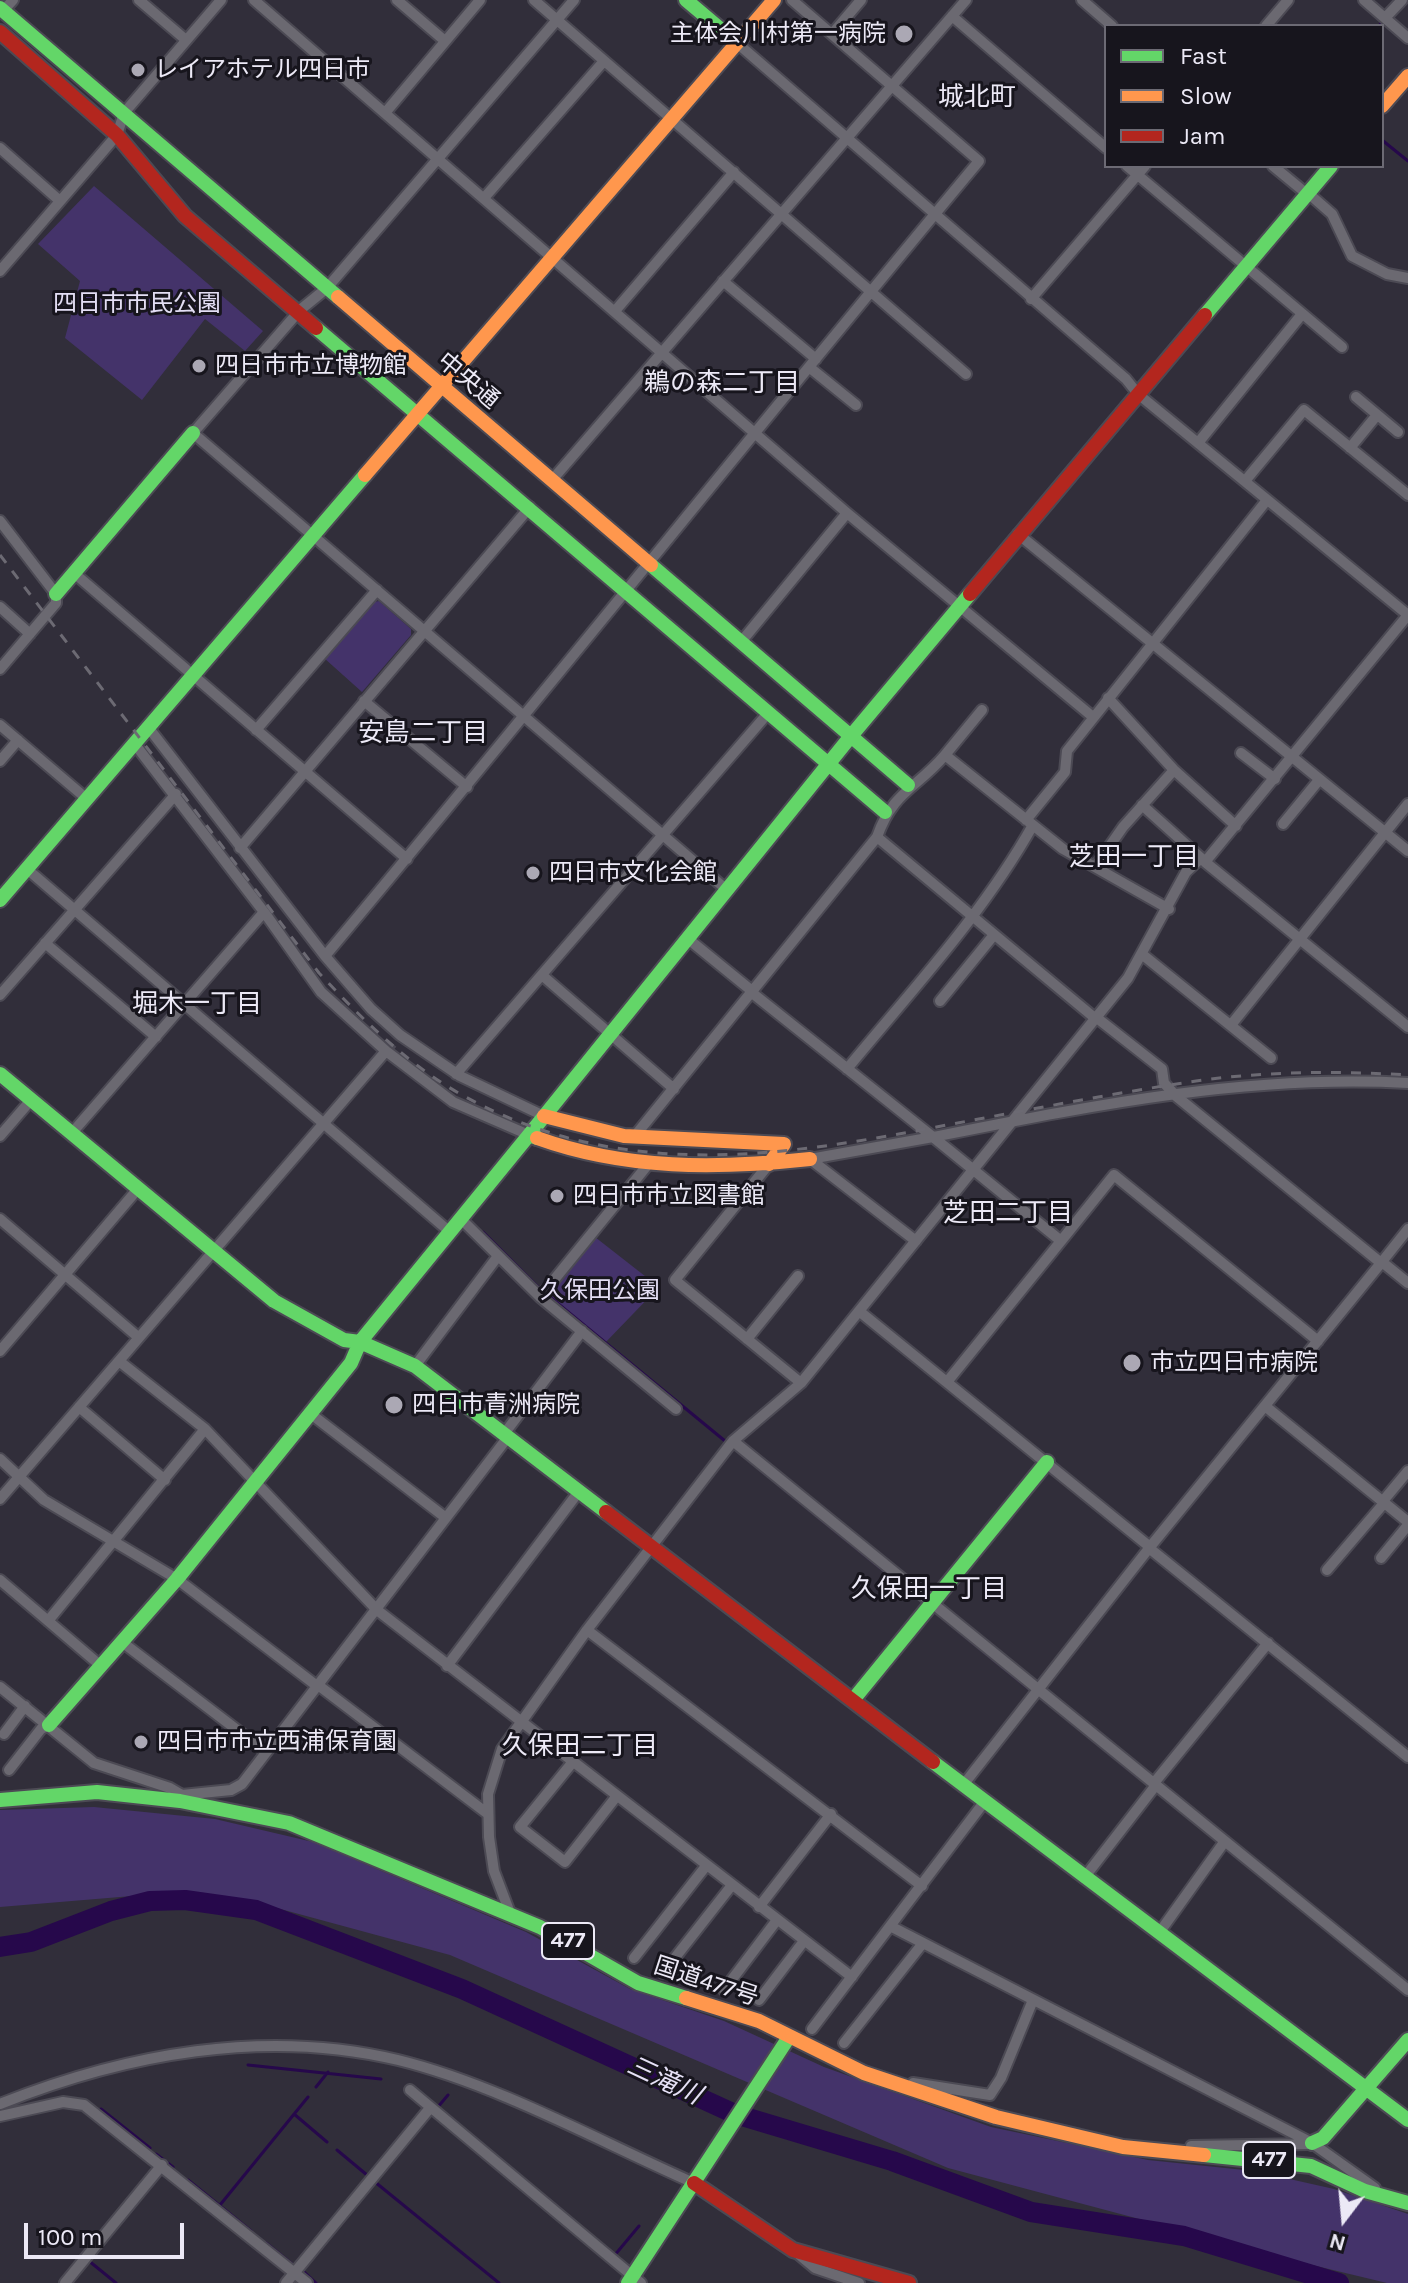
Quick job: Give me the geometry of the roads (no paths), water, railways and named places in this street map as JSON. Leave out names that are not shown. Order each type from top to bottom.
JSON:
[{"type":"main road","points":[[686,0],[737,43]]},
{"type":"main road","points":[[0,900],[774,0]]},
{"type":"main road","name":"中央通","points":[[4,8],[440,387],[908,785]]},
{"type":"main road","points":[[0,32],[117,135],[185,216],[300,310],[885,812]]},
{"type":"main road","points":[[1384,104],[1408,76]]},
{"type":"main road","points":[[49,1725],[177,1579],[257,1481],[351,1363],[360,1342],[851,736],[1329,168]]},
{"type":"main road","points":[[56,594],[193,433]]},
{"type":"main road","points":[[0,1074],[211,1253],[274,1301],[344,1340],[360,1342],[415,1366],[1084,1878],[1408,2120]]},
{"type":"main road","points":[[544,1116],[634,1137],[784,1144],[769,1164]]},
{"type":"main road","points":[[529,1135],[617,1159],[695,1166],[769,1164],[810,1159]]},
{"type":"main road","points":[[853,1700],[1047,1462]]},
{"type":"main road","name":"国道477号","points":[[0,1800],[97,1792],[181,1798],[289,1823],[370,1854],[563,1938],[638,1983],[759,2021],[786,2041],[864,2073],[996,2117],[1123,2147],[1311,2166],[1408,2203]]},
{"type":"main road","points":[[634,2280],[786,2041]]},
{"type":"main road","points":[[1312,2143],[1323,2138],[1352,2101],[1367,2089],[1407,2044]]},
{"type":"main road","points":[[694,2183],[793,2250],[909,2283]]},
{"type":"street","points":[[139,0],[186,40]]},
{"type":"street","points":[[1,267],[117,135],[124,113],[221,0]]},
{"type":"street","points":[[254,0],[847,513],[1093,717]]},
{"type":"street","points":[[397,0],[445,41]]},
{"type":"street","points":[[385,113],[480,0]]},
{"type":"street","points":[[534,0],[873,290],[966,374]]},
{"type":"street","points":[[574,0],[327,288],[300,310],[193,433],[727,890]]},
{"type":"street","points":[[325,956],[979,161],[792,0]]},
{"type":"street","points":[[832,34],[861,0]]},
{"type":"street","points":[[552,480],[966,0]]},
{"type":"street","points":[[1082,0],[1110,24]]},
{"type":"street","points":[[1268,24],[1288,0]]},
{"type":"street","points":[[1364,0],[1408,38]]},
{"type":"street","points":[[1385,18],[1402,0]]},
{"type":"street","points":[[952,16],[1104,146]]},
{"type":"street","points":[[510,1915],[494,1871],[488,1814],[494,1765],[520,1724],[587,1630],[733,1441],[801,1383],[1097,1018],[1143,955],[1186,872],[1203,860],[1236,826],[1408,615],[1138,394],[1126,379],[737,43]]},
{"type":"street","points":[[484,198],[604,61]]},
{"type":"street","points":[[0,148],[60,201]]},
{"type":"street","points":[[1275,168],[1332,214],[1352,256],[1387,274],[1408,278]]},
{"type":"street","points":[[1031,299],[1141,170],[1244,267],[1342,347]]},
{"type":"street","points":[[615,311],[734,172]]},
{"type":"street","points":[[723,281],[856,405]]},
{"type":"street","points":[[1198,443],[1302,314]]},
{"type":"street","points":[[1356,397],[1398,432]]},
{"type":"street","points":[[1245,481],[1304,410],[1408,495]]},
{"type":"street","points":[[1350,448],[1377,415]]},
{"type":"street","points":[[847,1069],[1009,867],[1030,823],[1065,772],[1067,751],[1267,500]]},
{"type":"street","points":[[240,848],[530,507]]},
{"type":"street","points":[[741,642],[847,513]]},
{"type":"street","points":[[0,521],[56,594],[56,603],[0,669]]},
{"type":"street","points":[[1018,534],[1408,851]]},
{"type":"street","points":[[74,573],[407,859]]},
{"type":"street","points":[[256,730],[377,590]]},
{"type":"street","points":[[0,607],[30,634]]},
{"type":"street","points":[[1108,698],[1174,770],[1236,826]]},
{"type":"street","points":[[364,701],[467,787]]},
{"type":"street","points":[[634,1137],[877,837],[885,812],[908,785],[927,775],[982,710]]},
{"type":"street","points":[[456,1074],[769,712]]},
{"type":"street","points":[[0,725],[87,799]]},
{"type":"street","points":[[148,727],[325,956],[371,1009],[400,1035],[456,1074],[544,1116]]},
{"type":"street","points":[[0,761],[18,740]]},
{"type":"street","points":[[134,743],[176,794],[321,992],[386,1051],[453,1102],[529,1135]]},
{"type":"street","points":[[1241,753],[1275,779]]},
{"type":"street","points":[[945,755],[1063,849],[1169,909]]},
{"type":"street","points":[[1095,867],[1142,805],[1174,770]]},
{"type":"street","points":[[1283,824],[1319,780]]},
{"type":"street","points":[[0,995],[176,794]]},
{"type":"street","points":[[1231,1025],[1408,804]]},
{"type":"street","points":[[1142,805],[1297,941],[1408,1027]]},
{"type":"street","points":[[877,837],[993,936],[1162,1069],[1164,1083],[1173,1093],[1408,1283]]},
{"type":"street","points":[[27,869],[450,1232]]},
{"type":"street","points":[[71,1134],[264,912]]},
{"type":"street","points":[[940,1001],[993,936]]},
{"type":"street","points":[[687,938],[1061,1241]]},
{"type":"street","points":[[45,943],[156,1037]]},
{"type":"street","points":[[1143,955],[1271,1058]]},
{"type":"street","points":[[543,976],[674,1089]]},
{"type":"street","points":[[0,1499],[386,1051]]},
{"type":"street","points":[[810,1159],[1173,1093],[1279,1082],[1408,1083]]},
{"type":"street","points":[[0,1136],[31,1100]]},
{"type":"street","points":[[810,1159],[916,1241]]},
{"type":"street","points":[[542,1294],[650,1162]]},
{"type":"street","points":[[769,1164],[675,1280],[801,1383]]},
{"type":"street","points":[[947,1382],[1114,1175],[1318,1341]]},
{"type":"street","points":[[2,1344],[137,1190]]},
{"type":"street","points":[[0,1219],[138,1337]]},
{"type":"street","points":[[461,1219],[582,1331],[676,1409]]},
{"type":"street","points":[[964,1784],[1149,1548],[1408,1229]]},
{"type":"street","points":[[415,1366],[498,1256]]},
{"type":"street","points":[[747,1339],[798,1276]]},
{"type":"street","points":[[859,1311],[1408,1757]]},
{"type":"street","points":[[0,1687],[94,1763],[170,1788],[181,1798],[237,1788],[377,1610],[582,1331]]},
{"type":"street","points":[[119,1361],[205,1429],[377,1610],[520,1724],[852,1977]]},
{"type":"street","points":[[1265,1406],[1408,1524],[1381,1558]]},
{"type":"street","points":[[79,1407],[165,1480]]},
{"type":"street","points":[[311,1414],[446,1518]]},
{"type":"street","points":[[48,1621],[116,1542],[205,1429]]},
{"type":"street","points":[[733,1441],[1408,1990]]},
{"type":"street","points":[[0,1459],[44,1500],[177,1579],[488,1814]]},
{"type":"street","points":[[1327,1570],[1408,1471]]},
{"type":"street","points":[[447,1666],[580,1490]]},
{"type":"street","points":[[0,1580],[101,1666]]},
{"type":"street","points":[[587,1630],[922,1886]]},
{"type":"street","points":[[122,1642],[266,1752]]},
{"type":"street","points":[[1084,1878],[1268,1643]]},
{"type":"street","points":[[4,1734],[25,1706]]},
{"type":"street","points":[[9,1770],[41,1729],[49,1725]]},
{"type":"street","points":[[572,1763],[520,1827],[565,1862],[616,1797]]},
{"type":"street","points":[[812,2029],[985,1801]]},
{"type":"street","points":[[759,1907],[831,1814]]},
{"type":"street","points":[[1159,1933],[1225,1841]]},
{"type":"street","points":[[634,1958],[706,1866]]},
{"type":"street","points":[[663,1973],[732,1885]]},
{"type":"street","points":[[724,1990],[777,1920]]},
{"type":"street","points":[[892,1927],[1312,2143],[1385,2196]]},
{"type":"street","points":[[759,2000],[804,1941]]},
{"type":"street","points":[[844,2043],[923,1943]]},
{"type":"street","points":[[903,2086],[917,2082],[986,2097],[990,2095],[1001,2078],[1033,2000]]},
{"type":"street","points":[[0,2104],[53,2083],[137,2061],[220,2048],[311,2047],[365,2053],[447,2075],[694,2183]]},
{"type":"street","points":[[410,2090],[634,2280]]},
{"type":"street","points":[[0,2116],[63,2102],[77,2102],[91,2109],[307,2283]]},
{"type":"street","points":[[286,2283],[430,2108]]},
{"type":"street","points":[[1123,2147],[1312,2143]]},
{"type":"street","points":[[65,2283],[162,2165]]},
{"type":"street","points":[[793,2250],[815,2268],[859,2283]]},
{"type":"waterway","points":[[1384,142],[1408,161]]},
{"type":"waterway","points":[[483,1232],[539,1288],[725,1441]]},
{"type":"waterway","points":[[735,1449],[916,1597]]},
{"type":"waterway","points":[[939,1615],[1028,1688]]},
{"type":"waterway","points":[[1041,1698],[1138,1777]]},
{"type":"waterway","points":[[1225,1848],[1239,1859]]},
{"type":"waterway","name":"三滝川","points":[[0,1947],[31,1942],[111,1911],[150,1901],[185,1900],[256,1910],[462,1989],[735,2114],[892,2161],[1031,2212],[1184,2236],[1339,2283]]},
{"type":"waterway","points":[[248,2065],[381,2079]]},
{"type":"waterway","points":[[316,2087],[328,2072]]},
{"type":"waterway","points":[[437,2108],[448,2095]]},
{"type":"waterway","points":[[220,2205],[308,2097]]},
{"type":"waterway","points":[[101,2109],[150,2148]]},
{"type":"waterway","points":[[294,2114],[327,2142]]},
{"type":"waterway","points":[[337,2150],[367,2175]]},
{"type":"waterway","points":[[156,2154],[173,2167]]},
{"type":"waterway","points":[[188,2180],[251,2231]]},
{"type":"waterway","points":[[375,2182],[499,2283]]},
{"type":"waterway","points":[[614,2256],[639,2226]]},
{"type":"waterway","points":[[266,2243],[292,2264]]},
{"type":"waterway","points":[[89,2261],[116,2283]]},
{"type":"waterway","points":[[302,2270],[316,2283]]},
{"type":"tunnel","points":[[386,1051],[400,1035]]},
{"type":"railway","points":[[0,555],[319,973],[369,1024],[422,1069],[462,1095],[522,1123],[582,1141],[642,1152],[703,1155],[764,1153],[889,1136],[1105,1096],[1223,1078],[1302,1073],[1408,1075]]},
{"type":"place","name":"主体会川村第一病院","points":[[904,34]]},
{"type":"place","name":"レイアホテル四日市","points":[[138,70]]},
{"type":"place","name":"四日市市立博物館","points":[[199,366]]},
{"type":"place","name":"四日市文化会館","points":[[533,873]]},
{"type":"place","name":"四日市市立図書館","points":[[557,1196]]},
{"type":"place","name":"市立四日市病院","points":[[1132,1363]]},
{"type":"place","name":"四日市青洲病院","points":[[394,1405]]},
{"type":"place","name":"四日市市立西浦保育園","points":[[141,1742]]},
{"type":"district","name":"城北町","points":[[977,98]]},
{"type":"district","name":"鵜の森二丁目","points":[[722,384]]},
{"type":"district","name":"安島二丁目","points":[[423,734]]},
{"type":"district","name":"芝田一丁目","points":[[1134,858]]},
{"type":"district","name":"堀木一丁目","points":[[197,1005]]},
{"type":"district","name":"芝田二丁目","points":[[1008,1214]]},
{"type":"district","name":"久保田一丁目","points":[[929,1590]]},
{"type":"district","name":"久保田二丁目","points":[[580,1747]]},
{"type":"park label","name":"四日市市民公園","points":[[137,304]]},
{"type":"park label","name":"久保田公園","points":[[600,1291]]}]
